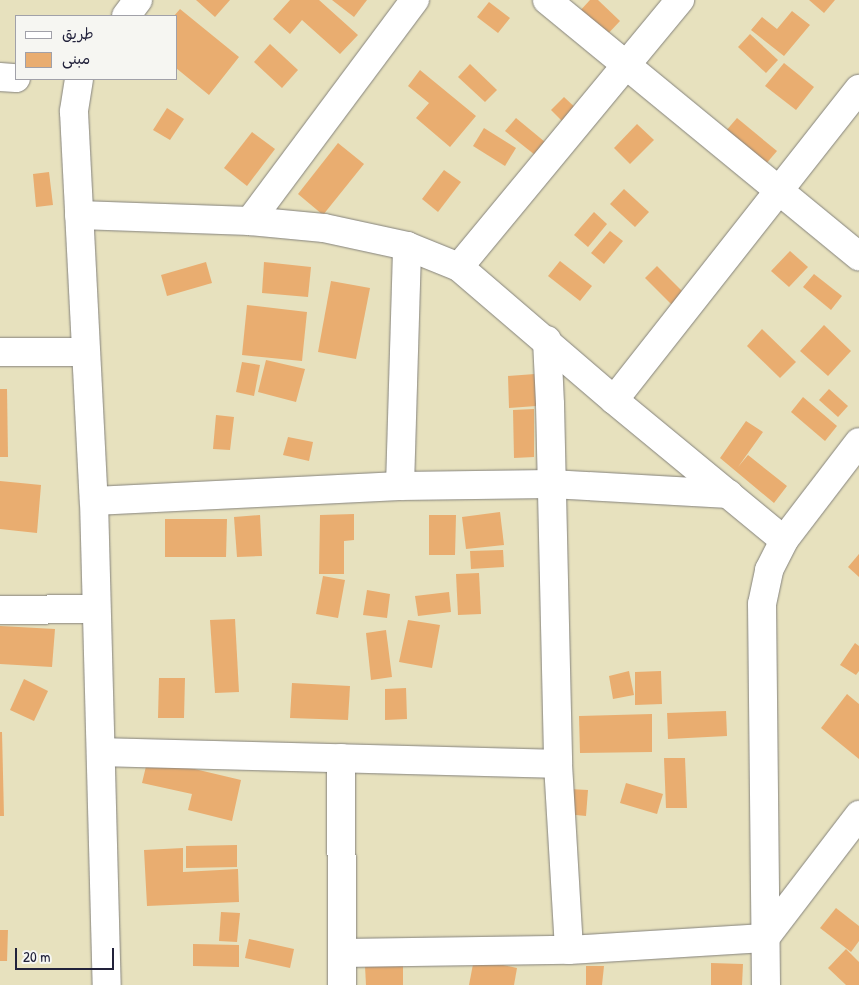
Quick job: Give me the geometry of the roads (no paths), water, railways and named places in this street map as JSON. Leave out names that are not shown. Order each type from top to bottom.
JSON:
[{"type":"street","points":[[127,15],[138,0]]},
{"type":"street","points":[[250,220],[415,0]]},
{"type":"street","points":[[547,0],[777,191],[859,256]]},
{"type":"street","points":[[459,267],[680,0]]},
{"type":"street","points":[[0,77],[15,78]]},
{"type":"street","points":[[79,80],[74,112],[94,501],[107,985]]},
{"type":"street","points":[[614,400],[859,89]]},
{"type":"street","points":[[79,215],[250,220],[324,228],[407,246],[459,267],[547,340],[614,400],[784,540]]},
{"type":"street","points":[[400,486],[407,246]]},
{"type":"street","points":[[547,340],[558,764],[569,950]]},
{"type":"street","points":[[0,352],[85,352]]},
{"type":"street","points":[[766,985],[762,604],[770,570],[784,540],[859,442]]},
{"type":"street","points":[[94,501],[400,486],[552,484],[729,494]]},
{"type":"street","points":[[0,610],[96,609]]},
{"type":"street","points":[[102,752],[558,764]]},
{"type":"street","points":[[341,758],[342,985]]},
{"type":"street","points":[[342,953],[569,950],[765,938],[859,815]]}]
